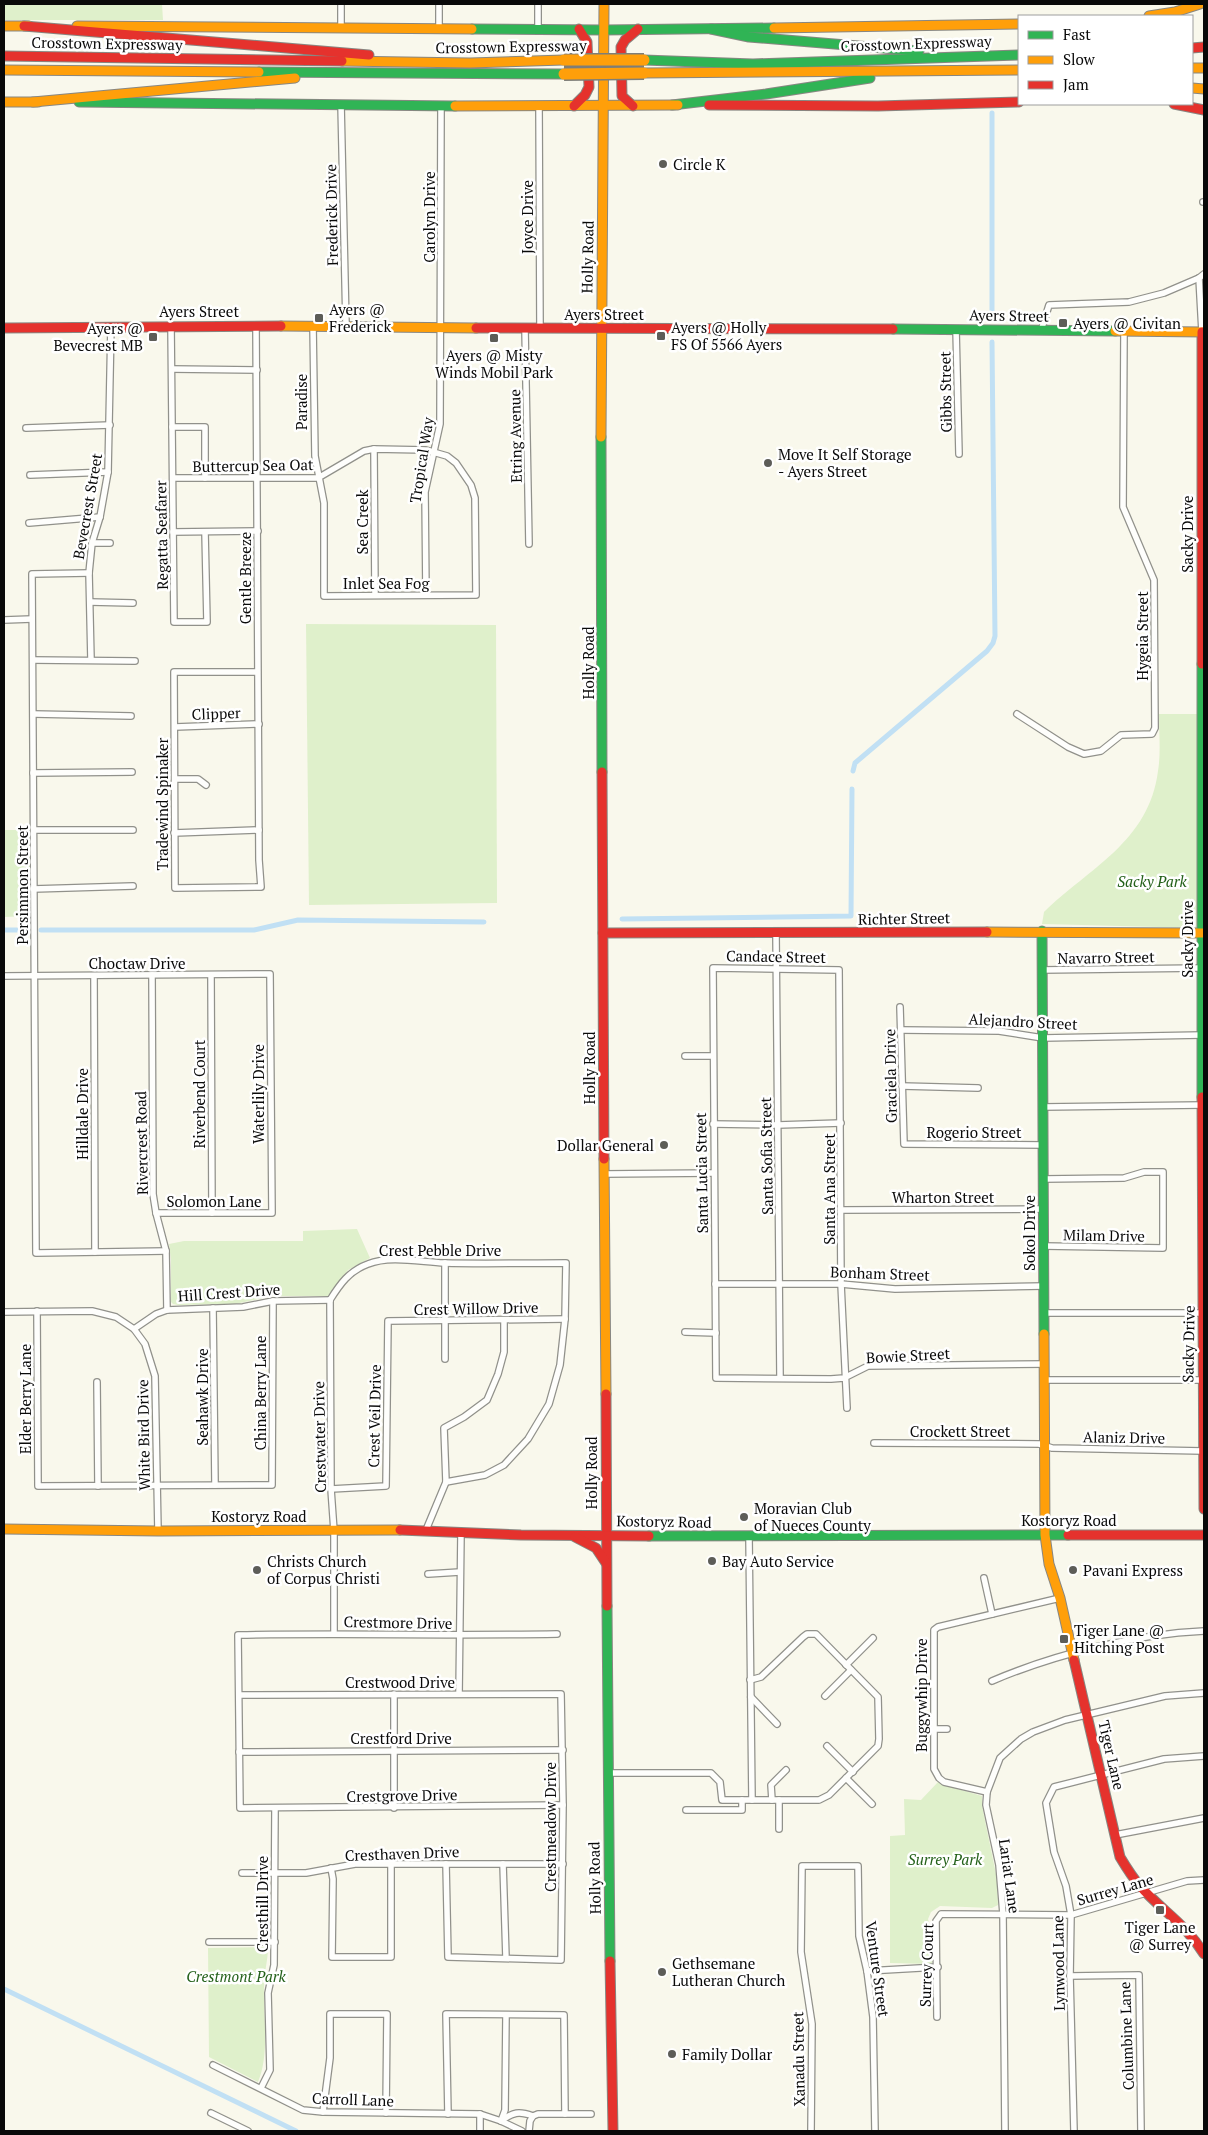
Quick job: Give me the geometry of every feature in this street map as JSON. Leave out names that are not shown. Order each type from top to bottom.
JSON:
[{"type":"main road","name":"Holly Road","points":[[604,4],[601,329],[603,933],[606,1536],[613,2131]]},
{"type":"main road","points":[[1156,15],[1175,12],[1200,4]]},
{"type":"main road","name":"Crosstown Expressway","points":[[4,26],[176,25],[604,30],[1018,24]]},
{"type":"main road","points":[[24,26],[470,63]]},
{"type":"main road","points":[[711,28],[749,37],[968,56]]},
{"type":"main road","points":[[574,106],[585,95],[589,87],[587,42],[579,29]]},
{"type":"main road","points":[[633,106],[622,96],[621,47],[624,40],[638,29]]},
{"type":"main road","name":"Crosstown Expressway","points":[[4,56],[470,63],[644,60],[753,64],[1018,55]]},
{"type":"main road","name":"Crosstown Expressway","points":[[4,70],[564,74],[1018,70]]},
{"type":"main road","points":[[672,105],[766,94],[907,72]]},
{"type":"main road","points":[[33,102],[325,76],[412,73]]},
{"type":"main road","points":[[4,102],[441,106],[878,106],[1018,102]]},
{"type":"main road","points":[[1179,105],[1204,110]]},
{"type":"main road","name":"Ayers Street","points":[[4,328],[346,325],[525,329],[956,329],[1203,332]]},
{"type":"main road","name":"Sacky Drive","points":[[1203,332],[1202,1105],[1204,1341],[1202,1380],[1204,1509]]},
{"type":"main road","name":"Richter Street","points":[[603,933],[776,934],[1042,931],[1203,933]]},
{"type":"main road","name":"Sokol Drive","points":[[1042,931],[1045,1535]]},
{"type":"main road","name":"Kostoryz Road","points":[[4,1530],[426,1530],[461,1533],[570,1536],[749,1537],[1204,1535]]},
{"type":"main road","name":"Tiger Lane","points":[[1045,1535],[1049,1564],[1060,1598],[1120,1857],[1132,1877],[1183,1923],[1197,1940],[1204,1954]]},
{"type":"main road","points":[[570,1536],[593,1546],[607,1564]]},
{"type":"street","points":[[341,4],[341,28]]},
{"type":"street","points":[[439,4],[439,29]]},
{"type":"street","points":[[538,4],[538,28]]},
{"type":"street","name":"Frederick Drive","points":[[341,104],[346,325]]},
{"type":"street","name":"Joyce Drive","points":[[539,105],[540,329]]},
{"type":"street","name":"Carolyn Drive","points":[[441,106],[441,328]]},
{"type":"street","points":[[1041,331],[1049,306],[1129,302],[1164,293],[1202,276]]},
{"type":"street","name":"Sacky Drive","points":[[1202,276],[1203,332]]},
{"type":"street","name":"Bevecrest Street","points":[[91,660],[89,573],[92,542],[100,517],[108,472],[111,326]]},
{"type":"street","name":"Regatta Seafarer","points":[[171,326],[174,622],[207,622],[206,532]]},
{"type":"street","name":"Gentle Breeze","points":[[256,326],[259,830]]},
{"type":"street","name":"Paradise","points":[[313,326],[314,434],[318,478]]},
{"type":"street","name":"Tropical Way","points":[[426,594],[425,492],[440,424],[441,328]]},
{"type":"street","name":"Etring Avenue","points":[[525,329],[529,544]]},
{"type":"street","name":"Gibbs Street","points":[[956,329],[959,454]]},
{"type":"street","name":"Hygeia Street","points":[[1017,714],[1068,747],[1084,754],[1101,751],[1121,735],[1152,734],[1155,728],[1154,580],[1123,507],[1124,331]]},
{"type":"street","points":[[172,368],[257,370]]},
{"type":"street","points":[[26,428],[110,425]]},
{"type":"street","points":[[172,427],[205,427],[205,478]]},
{"type":"street","name":"Buttercup Sea Oat","points":[[173,478],[318,478],[359,454],[374,449],[435,451],[456,462],[471,485],[475,498],[476,595]]},
{"type":"street","name":"Sea Creek","points":[[374,449],[375,594]]},
{"type":"street","points":[[30,475],[108,472]]},
{"type":"street","name":"Inlet Sea Fog","points":[[318,478],[324,503],[324,596],[375,594],[476,595]]},
{"type":"street","points":[[29,523],[100,517]]},
{"type":"street","points":[[173,532],[258,531]]},
{"type":"street","points":[[92,542],[110,543]]},
{"type":"street","name":"Persimmon Street","points":[[89,573],[32,574],[36,1253],[95,1252]]},
{"type":"street","points":[[90,602],[132,603]]},
{"type":"street","points":[[4,620],[32,619]]},
{"type":"street","points":[[33,660],[135,661]]},
{"type":"street","name":"Tradewind Spinaker","points":[[258,672],[174,672],[175,888],[261,887],[259,830]]},
{"type":"street","points":[[34,714],[131,716]]},
{"type":"street","name":"Clipper","points":[[175,727],[259,724]]},
{"type":"street","points":[[33,773],[132,772]]},
{"type":"street","points":[[175,779],[198,779],[206,785]]},
{"type":"street","points":[[34,830],[133,830]]},
{"type":"street","points":[[174,833],[259,830]]},
{"type":"street","points":[[33,889],[133,886]]},
{"type":"street","name":"Santa Sofia Street","points":[[776,934],[780,1377]]},
{"type":"street","name":"Candace Street","points":[[713,968],[839,970]]},
{"type":"street","name":"Santa Lucia Street","points":[[713,968],[716,1378]]},
{"type":"street","name":"Navarro Street","points":[[1041,970],[1202,968]]},
{"type":"street","name":"Santa Ana Street","points":[[839,970],[842,1284],[844,1378],[847,1408]]},
{"type":"street","name":"Choctaw Drive","points":[[4,976],[270,974]]},
{"type":"street","name":"Waterlily Drive","points":[[270,974],[272,1213]]},
{"type":"street","name":"Rivercrest Road","points":[[152,975],[153,1194],[166,1251],[167,1310]]},
{"type":"street","name":"Riverbend Court","points":[[212,975],[212,1213]]},
{"type":"street","name":"Hilldale Drive","points":[[94,976],[95,1252]]},
{"type":"street","name":"Graciela Drive","points":[[900,1007],[904,1144]]},
{"type":"street","name":"Alejandro Street","points":[[902,1030],[999,1031],[1043,1038],[1202,1035]]},
{"type":"street","points":[[684,1056],[713,1056]]},
{"type":"street","points":[[902,1086],[978,1088]]},
{"type":"street","points":[[1043,1107],[1202,1105]]},
{"type":"street","points":[[713,1124],[778,1125],[841,1123]]},
{"type":"street","name":"Rogerio Street","points":[[904,1144],[1044,1145]]},
{"type":"street","name":"Milam Drive","points":[[1044,1179],[1124,1178],[1144,1172],[1163,1172],[1163,1248],[1044,1246]]},
{"type":"street","points":[[605,1174],[714,1173]]},
{"type":"street","name":"Wharton Street","points":[[842,1210],[1044,1209]]},
{"type":"street","name":"Solomon Lane","points":[[156,1213],[272,1213]]},
{"type":"street","points":[[95,1252],[166,1251]]},
{"type":"street","name":"Crest Pebble Drive","points":[[330,1300],[344,1279],[353,1271],[369,1263],[387,1260],[445,1263],[566,1263],[565,1319]]},
{"type":"street","points":[[445,1263],[445,1359]]},
{"type":"street","name":"Bonham Street","points":[[715,1284],[842,1284],[895,1289],[1044,1286]]},
{"type":"street","name":"Hill Crest Drive","points":[[134,1329],[151,1317],[167,1310],[243,1307],[273,1301],[330,1300]]},
{"type":"street","name":"Crestwater Drive","points":[[330,1300],[334,1634]]},
{"type":"street","name":"China Berry Lane","points":[[215,1486],[272,1485],[273,1301]]},
{"type":"street","name":"Seahawk Drive","points":[[213,1308],[215,1486]]},
{"type":"street","name":"White Bird Drive","points":[[4,1312],[68,1310],[105,1313],[116,1317],[134,1329],[145,1344],[155,1376],[158,1531]]},
{"type":"street","name":"Elder Berry Lane","points":[[37,1312],[38,1486],[98,1486]]},
{"type":"street","points":[[1044,1312],[1204,1313]]},
{"type":"street","points":[[446,1482],[485,1475],[504,1465],[528,1439],[550,1404],[560,1365],[565,1319]]},
{"type":"street","name":"Crest Willow Drive","points":[[388,1321],[565,1319]]},
{"type":"street","points":[[426,1530],[446,1482],[444,1428],[464,1417],[487,1400],[498,1374],[504,1352],[504,1320]]},
{"type":"street","name":"Crest Veil Drive","points":[[331,1489],[386,1486],[388,1321]]},
{"type":"street","points":[[685,1332],[716,1333]]},
{"type":"street","name":"Bowie Street","points":[[716,1378],[780,1377],[831,1379],[844,1378],[868,1366],[1044,1364]]},
{"type":"street","points":[[1044,1380],[1202,1380]]},
{"type":"street","points":[[97,1382],[98,1486],[215,1486]]},
{"type":"street","name":"Crockett Street","points":[[874,1443],[1040,1444],[1045,1446]]},
{"type":"street","name":"Alaniz Drive","points":[[1045,1446],[1052,1448],[1203,1451]]},
{"type":"street","points":[[459,1694],[461,1533]]},
{"type":"street","points":[[749,1537],[752,1800]]},
{"type":"street","points":[[428,1574],[460,1572]]},
{"type":"street","points":[[984,1578],[992,1614]]},
{"type":"street","name":"Buggywhip Drive","points":[[987,1792],[944,1782],[934,1769],[934,1630],[938,1627],[1060,1598]]},
{"type":"street","points":[[992,1681],[1014,1672],[1073,1654],[1146,1637],[1176,1632],[1204,1631]]},
{"type":"street","name":"Crestmore Drive","points":[[239,1694],[238,1635],[459,1636],[557,1634]]},
{"type":"street","points":[[722,1800],[819,1800],[829,1795],[878,1746],[878,1697],[816,1634],[808,1634],[761,1677],[750,1680]]},
{"type":"street","points":[[846,1665],[873,1638]]},
{"type":"street","points":[[825,1696],[851,1670]]},
{"type":"street","points":[[239,1694],[239,1752]]},
{"type":"street","name":"Crestwood Drive","points":[[239,1694],[561,1694]]},
{"type":"street","points":[[394,1694],[392,1750],[394,1808]]},
{"type":"street","name":"Crestmeadow Drive","points":[[506,1958],[561,1960],[563,1750],[561,1694]]},
{"type":"street","name":"Lariat Lane","points":[[1005,2131],[1003,1914],[999,1865],[986,1805],[987,1792],[1000,1758],[1020,1739],[1048,1725],[1165,1696],[1204,1694]]},
{"type":"street","points":[[751,1697],[777,1724]]},
{"type":"street","points":[[933,1729],[946,1729]]},
{"type":"street","points":[[827,1746],[853,1772]]},
{"type":"street","name":"Crestford Drive","points":[[239,1752],[563,1750]]},
{"type":"street","name":"Crestgrove Drive","points":[[239,1752],[240,1808],[563,1805]]},
{"type":"street","points":[[1101,1776],[1164,1759],[1204,1756]]},
{"type":"street","points":[[772,1800],[771,1785],[786,1770]]},
{"type":"street","points":[[608,1773],[711,1773],[720,1782],[722,1800],[720,1810]]},
{"type":"street","name":"Lynwood Lane","points":[[1074,2131],[1070,1976],[1072,1915],[1066,1886],[1054,1852],[1046,1803],[1054,1787],[1101,1776]]},
{"type":"street","points":[[846,1778],[872,1804]]},
{"type":"street","points":[[686,1810],[742,1810],[742,1800]]},
{"type":"street","points":[[779,1830],[780,1800]]},
{"type":"street","name":"Cresthill Drive","points":[[261,2088],[270,2070],[268,1993],[274,1965],[275,1942],[275,1809]]},
{"type":"street","points":[[1115,1835],[1204,1818]]},
{"type":"street","name":"Cresthaven Drive","points":[[242,1873],[306,1873],[355,1864],[563,1864]]},
{"type":"street","points":[[331,1868],[333,1879],[332,1957],[391,1958],[391,1864]]},
{"type":"street","points":[[446,1864],[448,1957],[506,1958],[503,1864]]},
{"type":"street","name":"Venture Street","points":[[802,1866],[858,1866],[859,1936],[867,1971],[873,2017],[875,2131]]},
{"type":"street","name":"Xanadu Street","points":[[802,1866],[801,1952],[812,2024],[811,2131]]},
{"type":"street","name":"Surrey Lane","points":[[941,1914],[1072,1915],[1187,1881],[1204,1880]]},
{"type":"street","name":"Surrey Court","points":[[937,2017],[938,1966],[936,1921],[941,1914]]},
{"type":"street","points":[[209,1942],[275,1942]]},
{"type":"street","points":[[867,1971],[938,1966]]},
{"type":"street","name":"Columbine Lane","points":[[1070,1976],[1139,1974],[1141,2131]]},
{"type":"street","points":[[324,2112],[330,2058],[330,2014],[387,2014],[386,2113]]},
{"type":"street","points":[[448,2114],[446,2014],[564,2015],[565,2114]]},
{"type":"street","points":[[501,2121],[506,2110],[506,2015]]},
{"type":"street","name":"Carroll Lane","points":[[212,2065],[303,2110],[324,2112],[480,2114],[522,2131]]},
{"type":"street","points":[[211,2113],[248,2131]]},
{"type":"street","points":[[501,2121],[512,2113],[526,2113],[533,2116],[591,2114]]},
{"type":"street","points":[[480,2114],[480,2131]]},
{"type":"street","points":[[529,2131],[530,2120],[533,2116]]},
{"type":"green space","points":[[4,4],[162,4],[163,20],[4,20]]},
{"type":"green space","points":[[306,624],[496,625],[497,903],[309,905]]},
{"type":"green space","name":"Sacky Park","points":[[1159,714],[1198,714],[1198,928],[1042,924],[1044,912],[1114,852],[1143,817],[1152,796],[1158,771],[1160,750]]},
{"type":"green space","points":[[4,830],[30,830],[30,916],[4,917]]},
{"type":"green space","points":[[357,1229],[370,1258],[348,1270],[328,1296],[272,1296],[235,1304],[178,1305],[171,1302],[169,1244],[184,1241],[303,1241],[303,1231]]},
{"type":"green space","name":"Surrey Park","points":[[938,1782],[982,1796],[982,1806],[997,1879],[998,1905],[992,1908],[940,1906],[931,1912],[928,1919],[932,1933],[933,1961],[931,1964],[890,1963],[890,1836],[905,1835],[904,1799],[921,1800]]},
{"type":"green space","name":"Crestmont Park","points":[[268,1947],[264,1986],[265,2047],[262,2071],[258,2082],[209,2057],[208,1948]]},
{"type":"waterway","points":[[992,113],[992,315]]},
{"type":"waterway","points":[[853,771],[855,763],[987,651],[993,643],[995,636],[992,342]]},
{"type":"waterway","points":[[622,919],[851,916],[852,789]]},
{"type":"waterway","points":[[41,930],[254,930],[298,920],[484,922]]},
{"type":"waterway","points":[[4,930],[27,930]]},
{"type":"waterway","points":[[4,1989],[296,2131]]},
{"type":"traffic: fast","points":[[472,29],[774,28]]},
{"type":"traffic: fast","points":[[711,29],[749,37],[919,51]]},
{"type":"traffic: fast","points":[[644,60],[753,64],[1018,55]]},
{"type":"traffic: fast","points":[[259,72],[564,74]]},
{"type":"traffic: fast","points":[[672,105],[766,94],[870,78]]},
{"type":"traffic: fast","points":[[79,102],[455,106]]},
{"type":"traffic: fast","points":[[893,329],[1115,331]]},
{"type":"traffic: fast","points":[[601,437],[602,772]]},
{"type":"traffic: fast","points":[[1202,664],[1202,1097]]},
{"type":"traffic: fast","points":[[1042,931],[1044,1334]]},
{"type":"traffic: fast","points":[[649,1536],[1068,1535]]},
{"type":"traffic: fast","points":[[607,1606],[610,1961]]},
{"type":"traffic: slow","points":[[601,437],[604,4]]},
{"type":"traffic: slow","points":[[1156,15],[1175,12],[1200,4]]},
{"type":"traffic: slow","points":[[774,28],[1018,24]]},
{"type":"traffic: slow","points":[[4,26],[29,26]]},
{"type":"traffic: slow","points":[[77,26],[472,29]]},
{"type":"traffic: slow","points":[[342,61],[470,63],[564,60]]},
{"type":"traffic: slow","points":[[564,60],[644,60]]},
{"type":"traffic: slow","points":[[1193,68],[1204,68]]},
{"type":"traffic: slow","points":[[4,70],[259,72]]},
{"type":"traffic: slow","points":[[644,73],[1018,70]]},
{"type":"traffic: slow","points":[[564,74],[644,73]]},
{"type":"traffic: slow","points":[[33,102],[295,78]]},
{"type":"traffic: slow","points":[[1193,88],[1204,89]]},
{"type":"traffic: slow","points":[[4,102],[38,102]]},
{"type":"traffic: slow","points":[[455,106],[678,105]]},
{"type":"traffic: slow","points":[[281,326],[476,328]]},
{"type":"traffic: slow","points":[[1115,331],[1204,332]]},
{"type":"traffic: slow","points":[[987,932],[1204,933]]},
{"type":"traffic: slow","points":[[604,1159],[606,1394]]},
{"type":"traffic: slow","points":[[1044,1334],[1045,1535],[1049,1564],[1060,1598],[1074,1660]]},
{"type":"traffic: slow","points":[[4,1529],[158,1531],[400,1530]]},
{"type":"traffic: jam","points":[[24,26],[369,55]]},
{"type":"traffic: jam","points":[[574,106],[585,95],[589,87],[587,42],[579,29]]},
{"type":"traffic: jam","points":[[633,106],[622,96],[621,47],[625,40],[638,29]]},
{"type":"traffic: jam","points":[[1193,48],[1204,47]]},
{"type":"traffic: jam","points":[[4,56],[342,61]]},
{"type":"traffic: jam","points":[[709,105],[878,106],[1018,102]]},
{"type":"traffic: jam","points":[[1179,105],[1204,110]]},
{"type":"traffic: jam","points":[[4,328],[281,326]]},
{"type":"traffic: jam","points":[[476,328],[893,329]]},
{"type":"traffic: jam","points":[[1202,332],[1202,664]]},
{"type":"traffic: jam","points":[[602,772],[604,1159]]},
{"type":"traffic: jam","points":[[603,933],[987,932]]},
{"type":"traffic: jam","points":[[1202,1097],[1204,1509]]},
{"type":"traffic: jam","points":[[606,1394],[607,1606]]},
{"type":"traffic: jam","points":[[400,1530],[521,1535],[649,1536]]},
{"type":"traffic: jam","points":[[1068,1535],[1204,1535]]},
{"type":"traffic: jam","points":[[575,1537],[596,1548],[606,1563]]},
{"type":"traffic: jam","points":[[1074,1660],[1120,1857],[1140,1886],[1190,1934],[1204,1954]]},
{"type":"traffic: jam","points":[[610,1961],[613,2131]]},
{"type":"place","name":"Circle K","points":[[663,164]]},
{"type":"place","name":"Ayers @ Frederick","points":[[319,318]]},
{"type":"place","name":"Ayers @ Civitan","points":[[1063,323]]},
{"type":"place","name":"Ayers @ Holly FS Of 5566 Ayers","points":[[661,336]]},
{"type":"place","name":"Ayers @ Bevecrest MB","points":[[153,337]]},
{"type":"place","name":"Ayers @ Misty Winds Mobil Park","points":[[494,338]]},
{"type":"place","name":"Move It Self Storage - Ayers Street","points":[[768,463]]},
{"type":"place","name":"Dollar General","points":[[664,1145]]},
{"type":"place","name":"Moravian Club of Nueces County","points":[[744,1517]]},
{"type":"place","name":"Bay Auto Service","points":[[712,1561]]},
{"type":"place","name":"Christs Church of Corpus Christi","points":[[257,1570]]},
{"type":"place","name":"Pavani Express","points":[[1073,1570]]},
{"type":"place","name":"Tiger Lane @ Hitching Post","points":[[1064,1639]]},
{"type":"place","name":"Tiger Lane @ Surrey","points":[[1160,1910]]},
{"type":"place","name":"Gethsemane Lutheran Church","points":[[662,1972]]},
{"type":"place","name":"Family Dollar","points":[[672,2054]]}]
